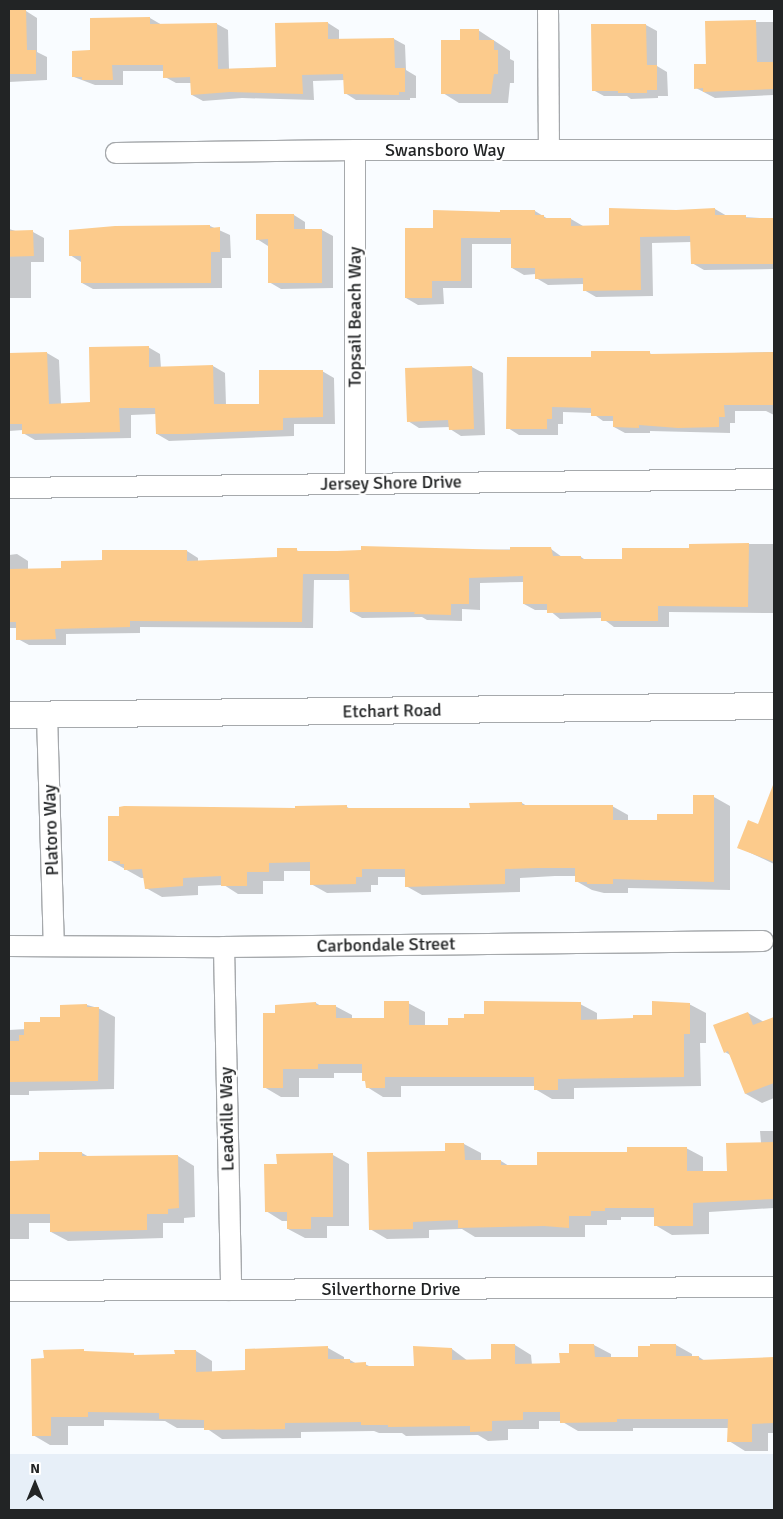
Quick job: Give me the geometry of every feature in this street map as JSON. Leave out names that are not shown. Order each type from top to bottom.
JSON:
[{"type":"street","points":[[548,9],[549,150]]},
{"type":"street","name":"Swansboro Way","points":[[116,153],[355,150],[774,150]]},
{"type":"street","name":"Topsail Beach Way","points":[[355,150],[355,484]]},
{"type":"street","name":"Jersey Shore Drive","points":[[9,488],[774,479]]},
{"type":"street","name":"Etchart Road","points":[[9,715],[774,706]]},
{"type":"street","name":"Platoro Way","points":[[48,715],[54,946]]},
{"type":"street","name":"Carbondale Street","points":[[9,946],[224,947],[763,940]]},
{"type":"street","name":"Leadville Way","points":[[224,947],[231,1290]]},
{"type":"street","name":"Silverthorne Drive","points":[[9,1291],[773,1287]]},
{"type":"shaded area","points":[[9,1454],[774,1454],[774,1510],[9,1510]]},
{"type":"building","points":[[9,9],[26,9],[27,50],[36,50],[36,74],[9,74]]},
{"type":"building","points":[[150,17],[150,24],[217,23],[218,69],[276,67],[275,23],[328,22],[328,39],[394,38],[395,68],[405,68],[405,92],[399,92],[399,95],[344,94],[343,74],[302,75],[303,94],[230,92],[191,95],[190,77],[163,78],[163,65],[112,65],[113,80],[82,80],[82,77],[72,77],[72,51],[90,50],[90,18]]},
{"type":"building","points":[[756,20],[757,62],[774,62],[774,89],[703,92],[703,88],[694,89],[694,64],[706,64],[705,21]]},
{"type":"building","points":[[591,24],[646,24],[647,65],[657,65],[657,90],[647,90],[647,93],[592,91]]},
{"type":"building","points":[[460,29],[479,29],[479,40],[494,40],[494,50],[498,50],[498,74],[494,74],[491,94],[441,94],[441,40],[460,40]]},
{"type":"building","points":[[609,208],[676,210],[715,208],[715,215],[746,215],[746,218],[774,218],[774,264],[691,264],[690,236],[640,237],[641,290],[583,291],[583,278],[535,279],[535,268],[511,268],[511,238],[461,238],[461,281],[432,281],[432,298],[405,298],[405,228],[433,228],[433,210],[500,212],[500,210],[535,210],[535,215],[544,215],[544,218],[571,218],[571,226],[609,225]]},
{"type":"building","points":[[256,214],[294,214],[294,229],[322,229],[322,283],[268,283],[268,239],[256,240]]},
{"type":"building","points":[[210,225],[210,228],[220,227],[220,252],[211,252],[211,283],[81,283],[81,256],[69,256],[69,230],[115,226]]},
{"type":"building","points":[[33,230],[34,256],[10,257],[9,231]]},
{"type":"building","points":[[149,346],[149,367],[213,365],[214,404],[259,404],[259,370],[323,370],[323,417],[283,418],[283,430],[183,434],[156,434],[155,408],[119,408],[120,432],[22,434],[22,424],[9,424],[9,353],[47,352],[49,404],[90,402],[89,347]]},
{"type":"building","points":[[591,351],[650,351],[650,354],[774,352],[774,405],[724,405],[725,417],[719,417],[719,427],[678,428],[639,425],[639,428],[613,427],[613,416],[591,416],[591,408],[552,407],[552,419],[547,419],[547,429],[506,429],[507,357],[591,357]]},
{"type":"building","points":[[472,366],[474,429],[449,430],[448,420],[407,422],[405,368]]},
{"type":"building","points":[[749,543],[748,607],[658,606],[658,621],[601,621],[601,612],[547,613],[547,604],[523,604],[523,576],[469,578],[469,604],[451,604],[451,615],[414,614],[415,612],[350,612],[349,574],[303,574],[302,622],[130,621],[130,627],[55,629],[56,639],[16,640],[16,622],[9,622],[9,569],[61,568],[61,561],[102,560],[102,550],[187,550],[187,561],[277,557],[277,548],[297,548],[297,551],[337,551],[361,550],[361,546],[510,550],[510,547],[551,547],[553,556],[581,556],[581,559],[622,559],[622,548],[689,548],[689,544]]},
{"type":"building","points":[[773,785],[774,862],[737,848],[748,820],[758,824]]},
{"type":"building","points":[[693,795],[714,795],[714,882],[613,879],[613,884],[587,884],[587,882],[575,882],[575,868],[538,868],[505,869],[505,884],[405,887],[405,869],[362,869],[362,877],[356,877],[356,884],[310,885],[310,862],[269,863],[269,872],[247,872],[247,886],[221,886],[221,876],[183,878],[183,886],[145,889],[142,869],[124,870],[124,864],[120,864],[120,861],[108,861],[108,816],[119,816],[119,807],[124,806],[295,808],[295,806],[347,805],[347,808],[470,808],[469,803],[522,802],[522,805],[613,805],[613,820],[657,820],[657,814],[693,814]]},
{"type":"building","points":[[384,1001],[409,1001],[409,1025],[448,1025],[448,1018],[464,1018],[464,1014],[484,1014],[484,1001],[581,1002],[581,1020],[633,1018],[633,1015],[652,1015],[652,1001],[690,1003],[690,1034],[684,1034],[684,1077],[558,1079],[558,1090],[534,1090],[534,1077],[385,1077],[385,1088],[366,1088],[365,1081],[362,1081],[362,1064],[318,1064],[318,1069],[283,1069],[283,1088],[263,1088],[263,1013],[275,1013],[275,1005],[316,1002],[316,1005],[336,1005],[336,1018],[384,1018]]},
{"type":"building","points":[[87,1004],[87,1007],[99,1007],[98,1081],[9,1082],[9,1041],[19,1041],[19,1035],[24,1035],[24,1022],[40,1022],[40,1017],[60,1017],[60,1005]]},
{"type":"building","points":[[748,1012],[753,1025],[774,1017],[774,1083],[745,1094],[728,1051],[724,1053],[713,1025]]},
{"type":"building","points":[[774,1142],[774,1199],[693,1203],[693,1226],[654,1226],[654,1208],[605,1208],[605,1211],[591,1211],[591,1216],[569,1216],[569,1228],[544,1226],[458,1228],[458,1220],[413,1222],[413,1229],[369,1230],[367,1152],[445,1151],[445,1143],[464,1143],[465,1160],[501,1160],[501,1165],[537,1165],[537,1152],[627,1152],[627,1147],[687,1147],[687,1171],[727,1171],[726,1143]]},
{"type":"building","points":[[39,1152],[82,1152],[82,1156],[178,1155],[179,1208],[168,1209],[168,1214],[147,1214],[147,1230],[50,1232],[50,1214],[9,1214],[9,1161],[39,1160]]},
{"type":"building","points":[[333,1153],[333,1217],[311,1217],[311,1229],[287,1229],[287,1212],[265,1212],[264,1164],[277,1164],[276,1154]]},
{"type":"building","points":[[491,1344],[515,1344],[515,1364],[560,1363],[559,1353],[569,1353],[569,1344],[594,1344],[595,1357],[638,1357],[638,1346],[676,1344],[676,1356],[699,1356],[699,1360],[774,1357],[774,1423],[752,1424],[752,1442],[727,1442],[728,1419],[617,1419],[617,1422],[560,1423],[560,1412],[523,1412],[523,1420],[492,1421],[492,1431],[470,1432],[470,1426],[388,1427],[388,1425],[361,1425],[361,1422],[285,1423],[285,1429],[204,1430],[204,1420],[159,1419],[159,1413],[88,1412],[88,1417],[51,1417],[51,1436],[32,1436],[31,1359],[44,1358],[43,1350],[84,1349],[84,1351],[134,1353],[134,1355],[175,1354],[174,1350],[196,1350],[196,1372],[245,1370],[245,1349],[328,1346],[328,1359],[350,1359],[350,1363],[366,1362],[366,1366],[414,1366],[413,1346],[452,1348],[452,1360],[491,1359]]}]
